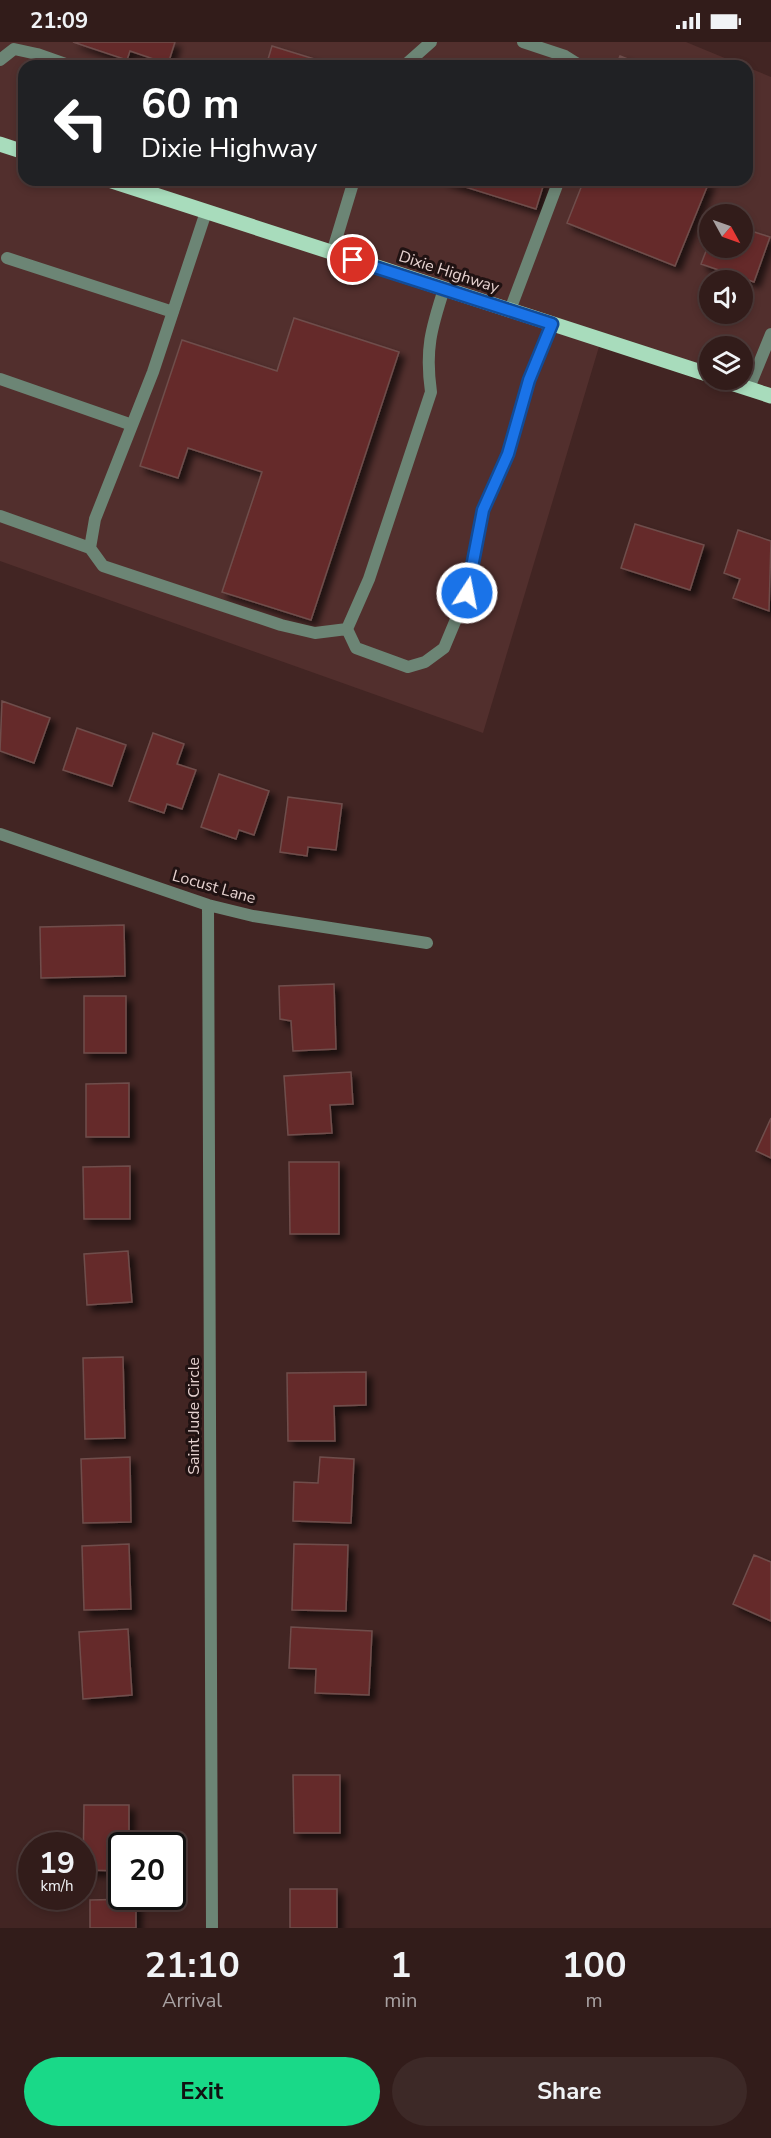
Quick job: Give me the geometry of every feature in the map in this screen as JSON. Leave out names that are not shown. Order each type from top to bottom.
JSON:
[{"type":"main road","points":[[0,144],[18,150]]},
{"type":"main road","name":"Dixie Highway","points":[[127,186],[699,371]]},
{"type":"main road","points":[[753,389],[771,396]]},
{"type":"street","points":[[411,60],[431,42]]},
{"type":"street","points":[[523,42],[570,60]]},
{"type":"street","points":[[0,60],[16,46],[54,60]]},
{"type":"street","points":[[332,253],[352,186]]},
{"type":"street","points":[[510,310],[557,186]]},
{"type":"street","points":[[90,548],[95,519],[173,312],[206,212]]},
{"type":"street","points":[[7,258],[173,312]]},
{"type":"street","points":[[444,289],[431,329],[427,361],[431,392],[369,579],[347,629],[356,648],[408,667],[425,662],[444,648],[467,593],[483,510],[508,454],[529,380],[552,324]]},
{"type":"street","points":[[753,378],[771,334]]},
{"type":"street","points":[[0,379],[132,425]]},
{"type":"street","points":[[0,516],[90,548],[103,567],[281,625],[315,633],[347,629]]},
{"type":"street","name":"Locust Lane","points":[[0,834],[208,904],[253,916],[426,943]]},
{"type":"street","name":"Saint Jude Circle","points":[[208,904],[212,1928]]},
{"type":"shaded area","points":[[0,42],[686,42],[730,60],[18,60],[18,186],[753,186],[753,70],[771,77],[771,396],[753,386],[753,336],[699,336],[699,372],[601,340],[483,733],[0,561]]},
{"type":"building","points":[[73,42],[175,42],[169,60],[156,60],[130,51],[127,60]]},
{"type":"building","points":[[272,46],[318,60],[268,60]]},
{"type":"building","points":[[620,56],[630,60],[618,60]]},
{"type":"building","points":[[462,186],[543,186],[536,209]]},
{"type":"building","points":[[582,186],[707,186],[675,266],[567,223]]},
{"type":"building","points":[[753,232],[770,237],[754,282],[753,270],[719,270],[701,264],[703,258],[753,258]]},
{"type":"building","points":[[294,318],[399,352],[311,620],[222,592],[262,472],[188,448],[178,478],[140,466],[182,340],[277,371]]},
{"type":"building","points":[[635,524],[704,545],[690,590],[621,568]]},
{"type":"building","points":[[738,530],[771,541],[769,611],[733,598],[740,579],[724,573]]},
{"type":"building","points":[[2,701],[50,718],[34,763],[0,751]]},
{"type":"building","points":[[77,728],[126,745],[112,786],[63,770]]},
{"type":"building","points":[[153,733],[184,744],[177,764],[196,770],[182,809],[167,804],[164,813],[129,801]]},
{"type":"building","points":[[219,774],[269,791],[254,835],[239,830],[236,839],[201,827]]},
{"type":"building","points":[[288,797],[342,804],[336,850],[308,847],[307,856],[280,852]]},
{"type":"building","points":[[124,925],[125,976],[41,978],[40,927]]},
{"type":"building","points":[[334,984],[336,1049],[293,1051],[291,1021],[280,1019],[279,986]]},
{"type":"building","points":[[84,996],[126,996],[126,1053],[84,1053]]},
{"type":"building","points":[[351,1072],[353,1104],[330,1105],[332,1133],[288,1135],[284,1076]]},
{"type":"building","points":[[129,1083],[129,1137],[86,1137],[86,1084]]},
{"type":"building","points":[[771,1118],[771,1158],[756,1151]]},
{"type":"building","points":[[289,1162],[339,1162],[339,1234],[290,1234]]},
{"type":"building","points":[[130,1166],[130,1219],[84,1219],[83,1167]]},
{"type":"building","points":[[128,1251],[132,1302],[87,1305],[84,1254]]},
{"type":"building","points":[[123,1357],[125,1438],[85,1439],[83,1358]]},
{"type":"building","points":[[366,1372],[366,1405],[334,1406],[335,1441],[288,1441],[287,1373]]},
{"type":"building","points":[[130,1457],[131,1522],[83,1523],[81,1459]]},
{"type":"building","points":[[320,1457],[354,1459],[351,1523],[293,1521],[294,1482],[318,1483]]},
{"type":"building","points":[[129,1544],[131,1609],[84,1610],[82,1546]]},
{"type":"building","points":[[294,1544],[348,1545],[346,1611],[292,1610]]},
{"type":"building","points":[[754,1555],[771,1562],[771,1621],[733,1604]]},
{"type":"building","points":[[291,1627],[372,1631],[369,1695],[315,1693],[316,1669],[289,1668]]},
{"type":"building","points":[[128,1629],[132,1695],[83,1699],[79,1632]]},
{"type":"building","points":[[293,1775],[340,1775],[340,1833],[294,1833]]},
{"type":"building","points":[[84,1805],[129,1805],[129,1832],[108,1832],[108,1871],[96,1870],[96,1832],[84,1832]]},
{"type":"building","points":[[290,1889],[337,1889],[337,1928],[290,1928]]},
{"type":"building","points":[[96,1900],[108,1900],[108,1910],[136,1910],[136,1928],[90,1928],[90,1910],[96,1910]]},
{"type":"route","points":[[353,260],[552,324],[529,380],[508,454],[483,510],[467,593]]}]
